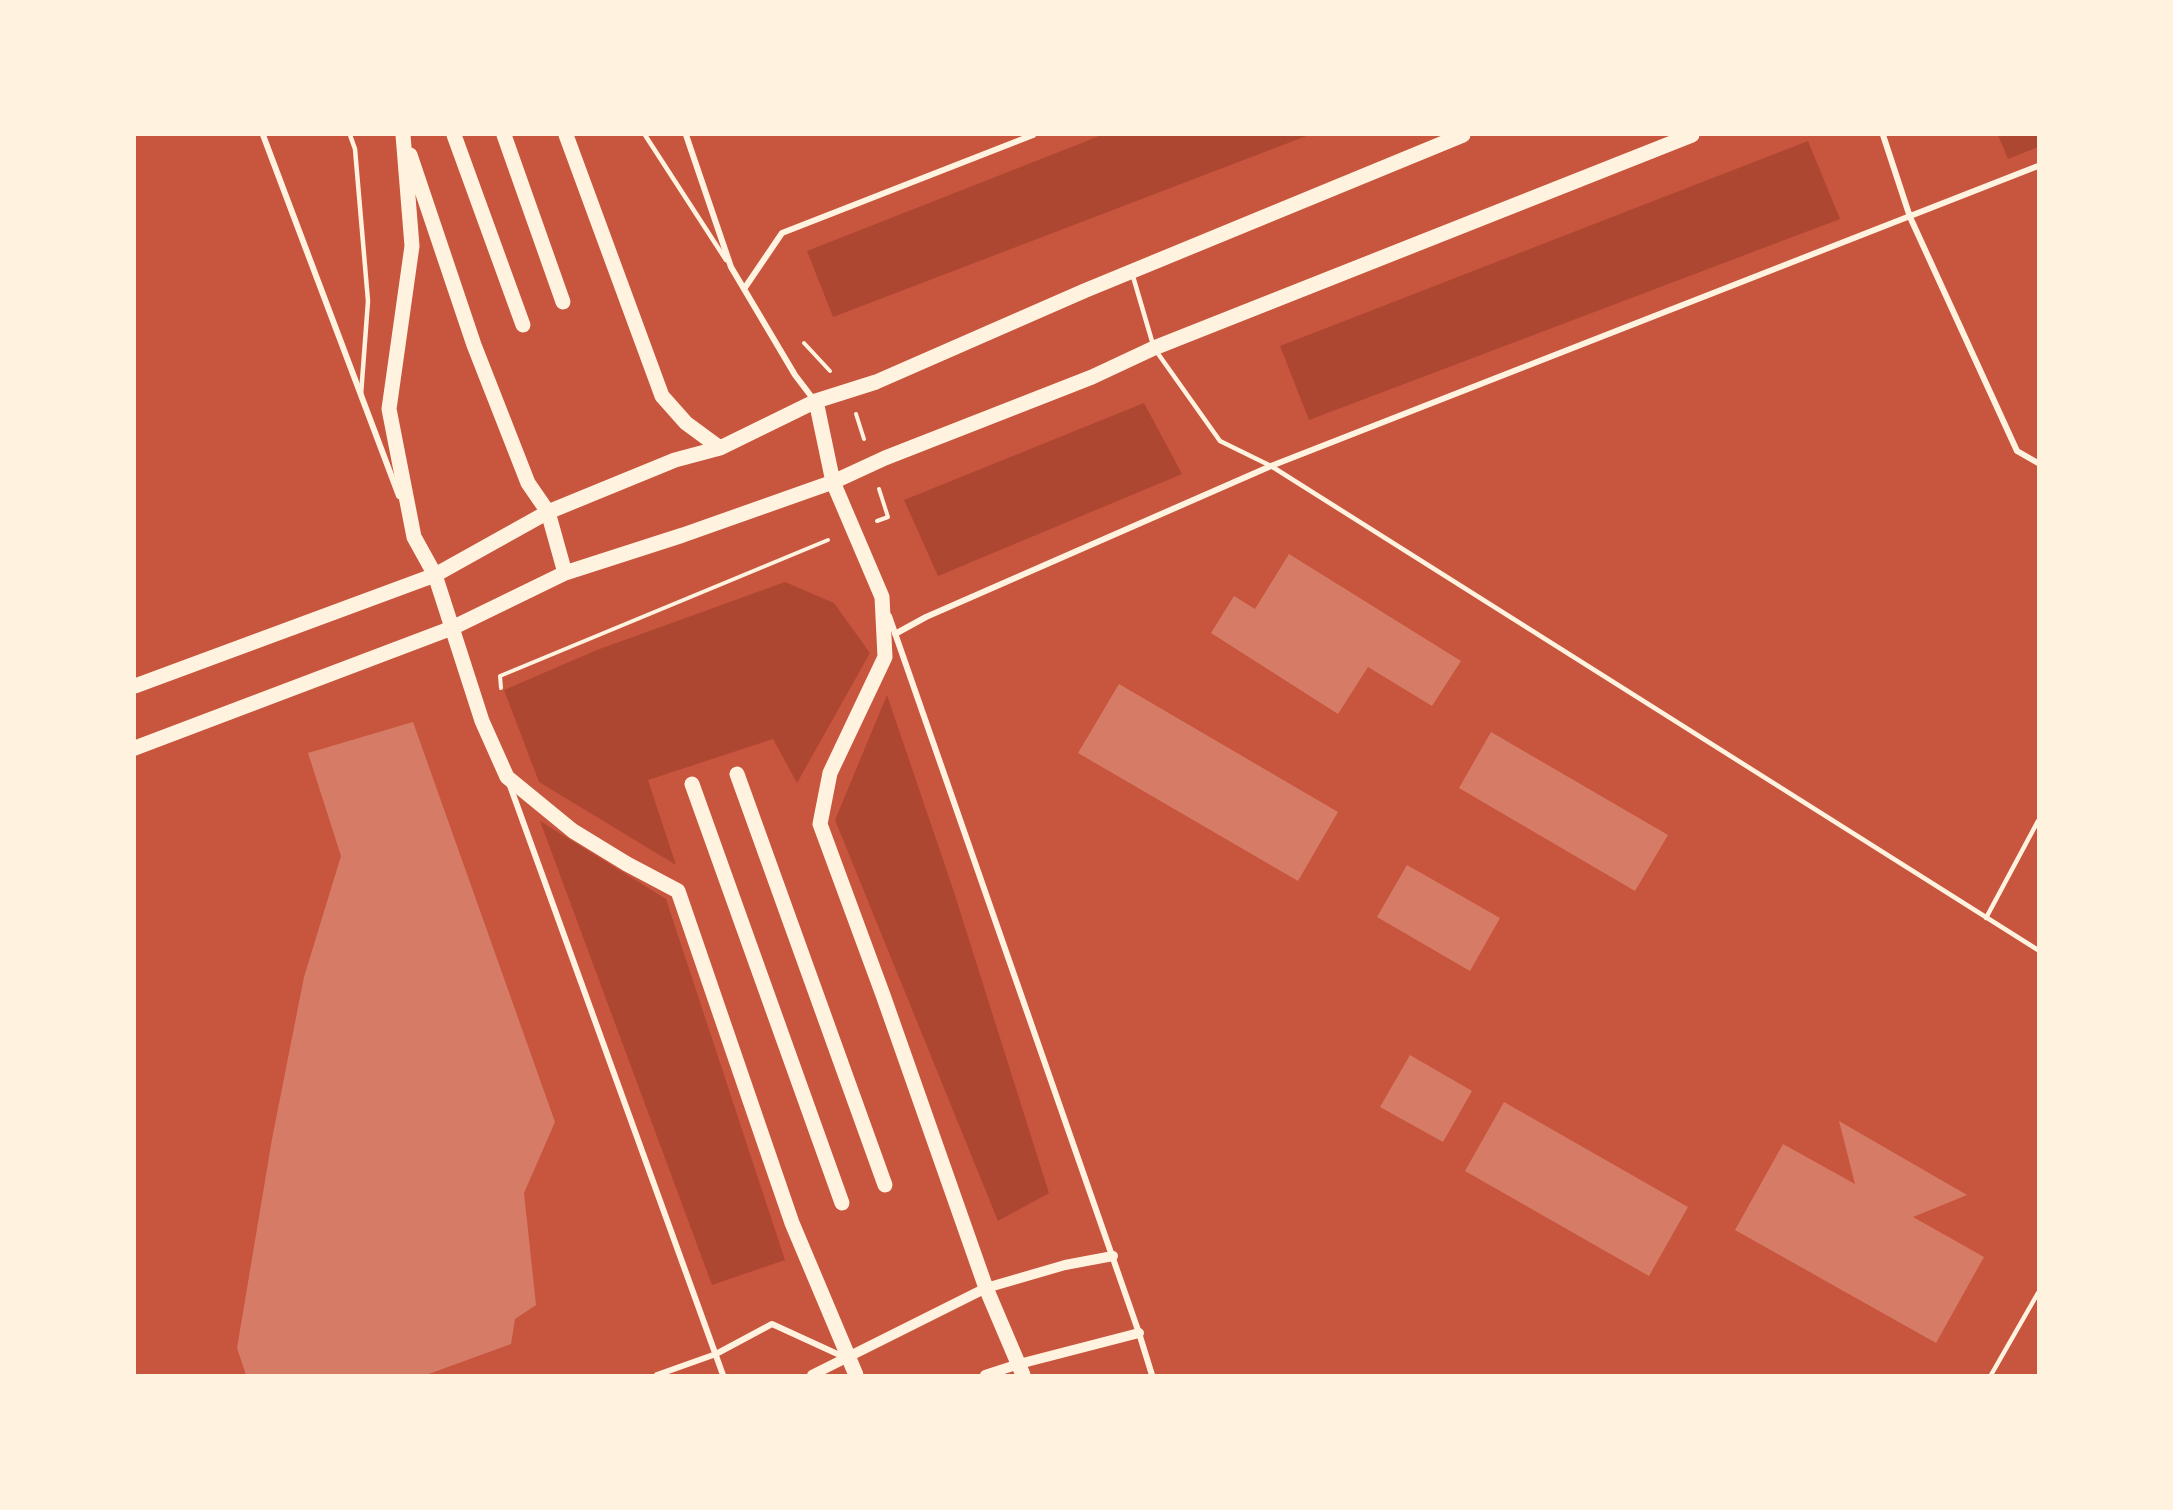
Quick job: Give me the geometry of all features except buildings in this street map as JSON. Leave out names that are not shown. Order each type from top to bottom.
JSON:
[{"type":"main road","points":[[403,135],[474,345],[528,483],[548,512],[565,573]]},
{"type":"main road","points":[[403,135],[412,246],[389,409],[414,537],[435,575],[482,721],[507,777],[573,831],[627,864],[678,891],[792,1223],[856,1375]]},
{"type":"main road","points":[[454,135],[522,326]]},
{"type":"main road","points":[[504,135],[563,302]]},
{"type":"main road","points":[[566,135],[662,396],[686,423],[720,448]]},
{"type":"main road","points":[[135,686],[435,575],[548,512],[675,460],[720,448],[816,401],[876,382],[1132,272],[1462,135]]},
{"type":"main road","points":[[135,748],[452,628],[565,573],[683,535],[833,482],[885,458],[1092,376],[1154,348],[1692,135]]},
{"type":"main road","points":[[816,401],[833,482],[882,597],[885,657],[830,773],[820,824],[986,1288],[1021,1370]]},
{"type":"main road","points":[[737,774],[885,1185]]},
{"type":"main road","points":[[692,784],[842,1203]]},
{"type":"street","points":[[262,135],[411,526]]},
{"type":"street","points":[[686,135],[731,267],[795,375],[816,401]]},
{"type":"street","points":[[744,290],[782,233],[1033,135]]},
{"type":"street","points":[[1883,135],[1910,217],[2017,451],[2038,463]]},
{"type":"street","points":[[895,634],[926,617],[1271,466],[2038,166]]},
{"type":"street","points":[[882,597],[1113,1256],[1152,1375]]},
{"type":"street","points":[[507,777],[723,1375]]},
{"type":"street","points":[[812,1375],[986,1288],[1065,1264],[1113,1256]]},
{"type":"street","points":[[657,1375],[716,1354],[772,1324],[848,1358]]},
{"type":"street","points":[[985,1375],[1021,1370],[1139,1333]]},
{"type":"lane","points":[[350,135],[355,149],[368,301],[362,395]]},
{"type":"lane","points":[[645,135],[731,267]]},
{"type":"lane","points":[[1132,272],[1154,348],[1220,441],[1271,466],[2038,950]]},
{"type":"lane","points":[[1986,918],[2038,821]]},
{"type":"lane","points":[[1991,1375],[2038,1293]]},
{"type":"shaded area","points":[[1102,135],[1309,135],[833,317],[807,251]]},
{"type":"shaded area","points":[[1998,135],[2038,135],[2038,147],[2008,159]]},
{"type":"shaded area","points":[[1808,141],[1840,219],[1309,420],[1280,346]]},
{"type":"shaded area","points":[[1144,403],[1182,474],[938,576],[904,500]]},
{"type":"shaded area","points":[[785,582],[834,603],[870,653],[797,783],[773,739],[648,780],[676,865],[539,782],[504,690],[597,650]]},
{"type":"shaded area","points":[[887,695],[953,889],[1049,1193],[998,1221],[835,820]]},
{"type":"shaded area","points":[[540,821],[666,899],[785,1260],[712,1285]]}]
